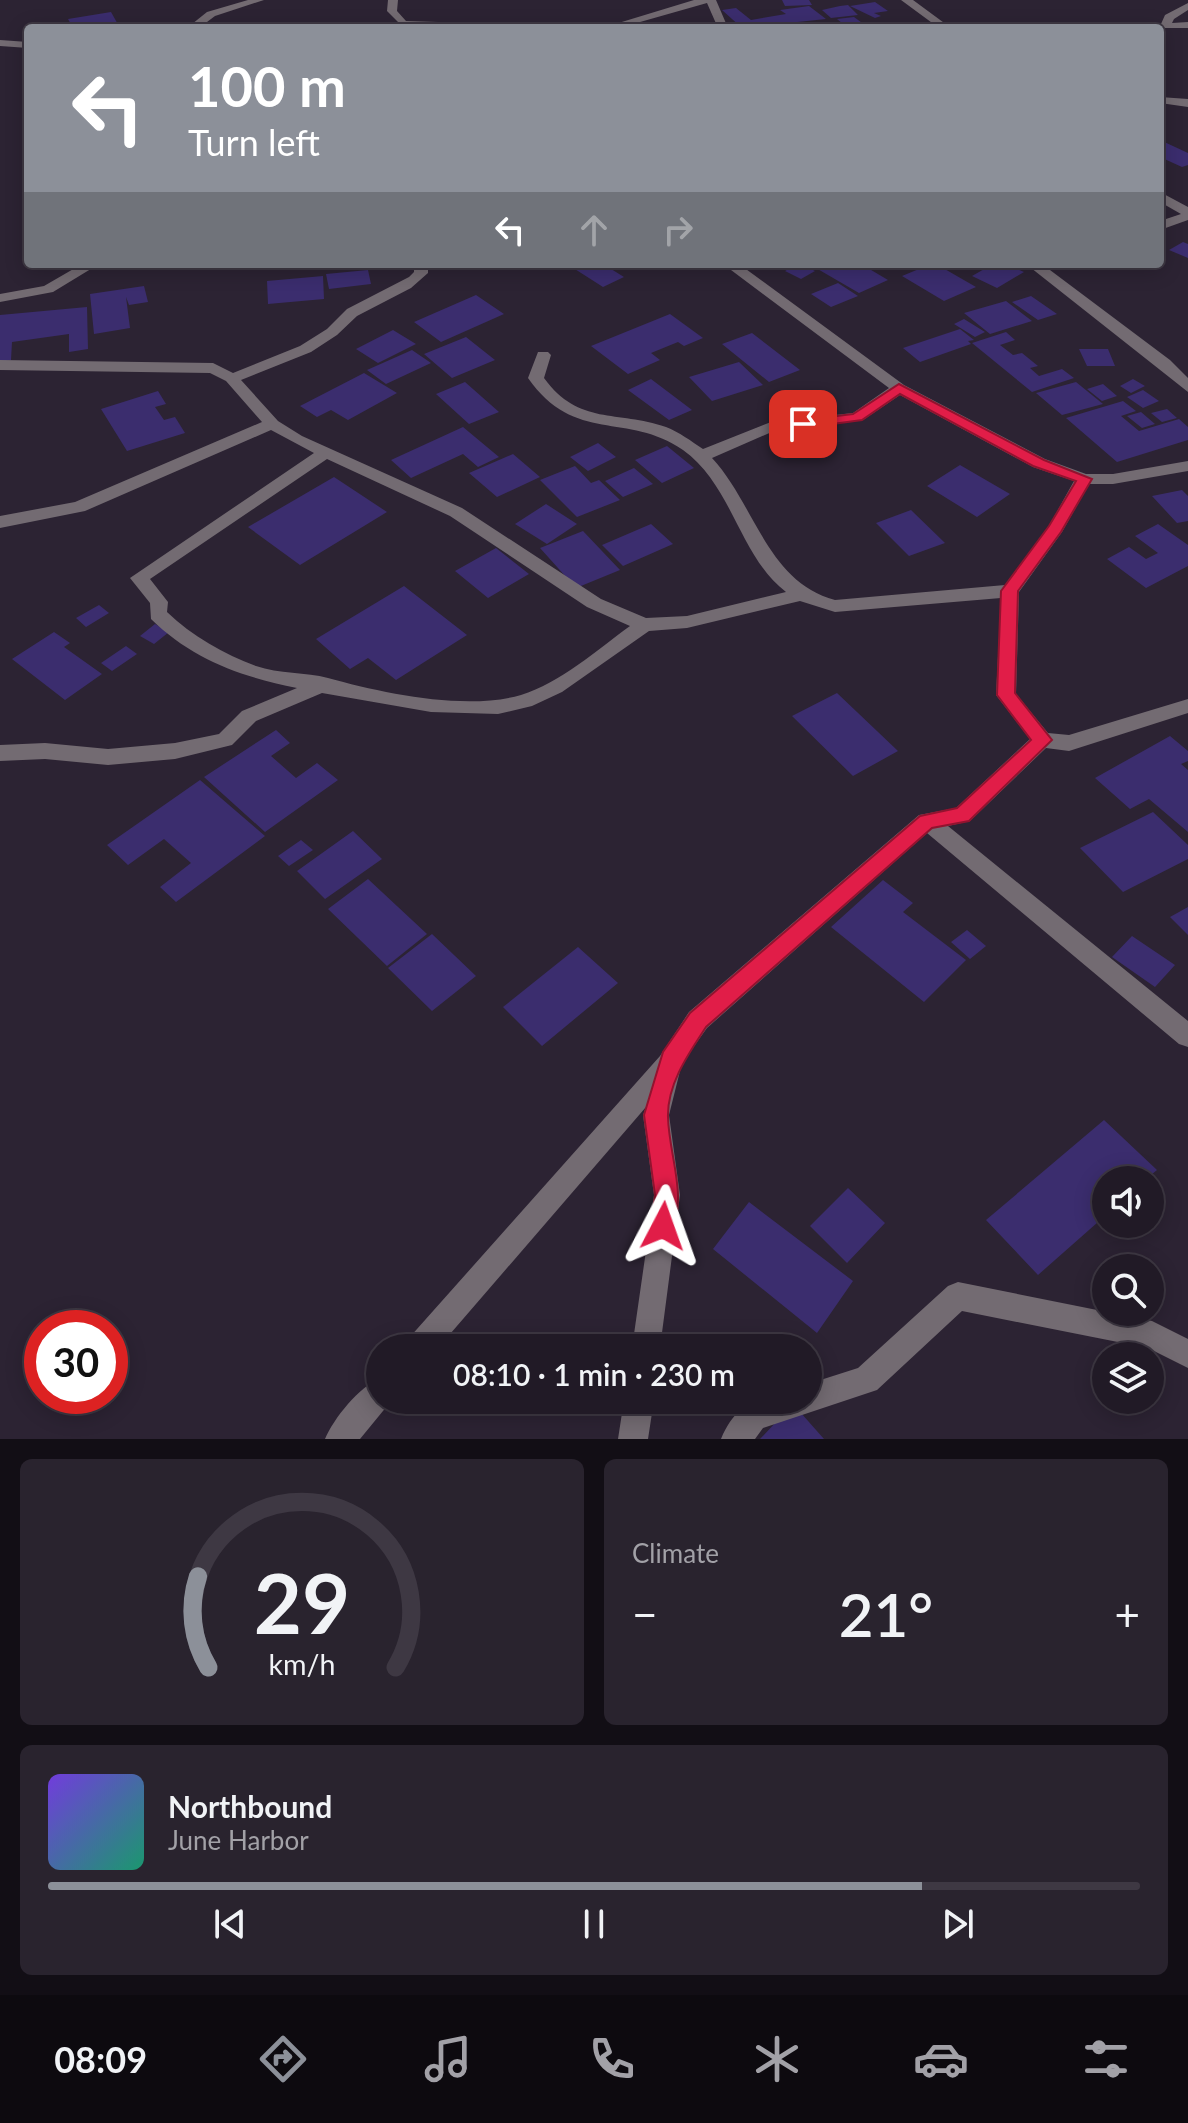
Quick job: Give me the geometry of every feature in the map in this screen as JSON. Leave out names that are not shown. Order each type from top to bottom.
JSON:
[{"type":"street","points":[[197,24],[211,14],[259,0]]},
{"type":"street","points":[[393,0],[392,11],[401,24]]},
{"type":"street","points":[[621,24],[705,0]]},
{"type":"street","points":[[711,0],[721,24]]},
{"type":"street","points":[[906,0],[940,24]]},
{"type":"street","points":[[1188,6],[1169,17],[1166,26],[1188,25]]},
{"type":"street","points":[[0,43],[24,45]]},
{"type":"street","points":[[1164,100],[1188,103]]},
{"type":"street","points":[[1164,199],[1188,215]]},
{"type":"street","points":[[1164,224],[1188,215]]},
{"type":"street","points":[[0,298],[48,289],[85,268]]},
{"type":"street","points":[[231,378],[281,362],[328,335],[355,310],[393,295],[415,280],[421,268]]},
{"type":"street","points":[[735,268],[899,388],[1039,463],[1084,479],[1113,479],[1188,466]]},
{"type":"street","points":[[1040,268],[1165,363],[1188,387]]},
{"type":"street","points":[[543,355],[536,378],[548,399],[604,424],[656,429],[701,456],[732,491],[753,539],[797,596],[809,603],[835,606],[1010,591]]},
{"type":"street","points":[[0,365],[201,366],[231,378],[272,424],[456,512],[594,603],[644,625],[687,622],[797,596]]},
{"type":"street","points":[[701,456],[771,427],[857,417],[899,388]]},
{"type":"street","points":[[0,522],[79,507],[272,424]]},
{"type":"street","points":[[328,451],[139,578],[159,602],[158,614],[168,626],[230,663],[258,674],[436,706],[478,709],[525,701],[608,653],[644,625]]},
{"type":"street","points":[[1084,479],[1056,528],[1010,591],[1006,695],[1042,740],[1069,743],[1188,706]]},
{"type":"street","points":[[0,753],[45,751],[108,757],[175,751],[225,740],[249,716],[325,684]]},
{"type":"street","points":[[431,1334],[671,1059],[698,1020],[927,821],[962,815],[1042,740]]},
{"type":"street","points":[[927,821],[1188,1036]]},
{"type":"street","points":[[648,1334],[667,1195],[656,1115],[671,1059]]},
{"type":"street","points":[[822,1394],[867,1380],[958,1296],[1152,1335],[1188,1354]]},
{"type":"street","points":[[340,1439],[366,1409]]},
{"type":"street","points":[[633,1439],[637,1414]]},
{"type":"street","points":[[736,1439],[754,1416],[760,1414]]},
{"type":"building","points":[[782,0],[809,0],[812,5],[785,6]]},
{"type":"building","points":[[875,2],[888,11],[874,13],[881,16],[875,18],[850,6]]},
{"type":"building","points":[[848,5],[858,15],[831,18],[822,10]]},
{"type":"building","points":[[809,6],[826,19],[738,24],[722,10],[736,8],[751,20],[786,14],[780,10]]},
{"type":"building","points":[[111,12],[118,24],[71,24],[68,19]]},
{"type":"building","points":[[854,17],[864,24],[843,24],[837,19]]},
{"type":"building","points":[[1164,142],[1188,153],[1188,165],[1182,167],[1164,159]]},
{"type":"building","points":[[1183,242],[1188,244],[1188,258],[1169,250]]},
{"type":"building","points":[[573,268],[609,268],[624,277],[603,287]]},
{"type":"building","points":[[809,268],[815,271],[801,279],[785,271]]},
{"type":"building","points":[[816,268],[868,268],[888,280],[859,293]]},
{"type":"building","points":[[921,268],[943,268],[976,287],[944,301],[902,276]]},
{"type":"building","points":[[986,268],[1015,268],[1024,272],[997,288],[972,276]]},
{"type":"building","points":[[368,270],[371,284],[329,289],[326,274]]},
{"type":"building","points":[[323,276],[324,299],[268,304],[267,281]]},
{"type":"building","points":[[838,283],[858,296],[831,307],[811,294]]},
{"type":"building","points":[[144,286],[148,302],[129,305],[126,297],[130,328],[94,334],[90,294]]},
{"type":"building","points":[[476,295],[504,314],[441,342],[414,322]]},
{"type":"building","points":[[1031,296],[1057,314],[1038,320],[1012,302]]},
{"type":"building","points":[[1006,301],[1032,321],[990,334],[964,313]]},
{"type":"building","points":[[87,307],[88,349],[69,352],[69,334],[12,342],[11,360],[0,362],[0,315]]},
{"type":"building","points":[[670,314],[703,338],[684,346],[678,342],[651,353],[660,360],[628,374],[591,346]]},
{"type":"building","points":[[964,319],[985,332],[975,337],[954,324]]},
{"type":"building","points":[[960,329],[974,340],[968,341],[971,344],[920,362],[903,348]]},
{"type":"building","points":[[393,330],[416,344],[378,363],[356,349]]},
{"type":"building","points":[[1006,332],[1015,340],[1000,345],[1013,355],[1022,353],[1038,366],[1030,368],[1039,376],[1062,369],[1074,378],[1032,392],[972,343]]},
{"type":"building","points":[[752,333],[800,370],[769,382],[722,344]]},
{"type":"building","points":[[466,337],[495,360],[452,378],[424,354]]},
{"type":"building","points":[[1079,349],[1108,349],[1115,366],[1087,366]]},
{"type":"building","points":[[412,350],[431,363],[386,384],[367,370]]},
{"type":"building","points":[[739,362],[763,385],[712,401],[689,377]]},
{"type":"building","points":[[364,373],[397,393],[348,420],[331,410],[317,417],[300,406]]},
{"type":"building","points":[[651,379],[692,410],[669,420],[628,390]]},
{"type":"building","points":[[1133,379],[1145,386],[1131,393],[1120,386]]},
{"type":"building","points":[[465,382],[499,412],[469,424],[436,394]]},
{"type":"building","points":[[1076,382],[1103,404],[1062,415],[1036,393]]},
{"type":"building","points":[[1103,384],[1117,396],[1102,401],[1087,389]]},
{"type":"building","points":[[1143,390],[1159,401],[1143,408],[1127,397]]},
{"type":"building","points":[[158,391],[166,404],[155,407],[164,420],[175,417],[185,433],[127,451],[101,409]]},
{"type":"building","points":[[1123,401],[1136,411],[1121,416],[1139,431],[1179,419],[1188,427],[1188,440],[1117,462],[1066,418]]},
{"type":"building","points":[[1167,409],[1177,418],[1162,422],[1151,413]]},
{"type":"building","points":[[1141,412],[1155,424],[1142,428],[1127,416]]},
{"type":"building","points":[[463,427],[499,457],[478,467],[463,454],[411,478],[391,460]]},
{"type":"building","points":[[598,443],[616,457],[588,471],[570,457]]},
{"type":"building","points":[[667,446],[694,468],[662,483],[635,460]]},
{"type":"building","points":[[513,454],[540,477],[497,497],[469,473]]},
{"type":"building","points":[[960,465],[1010,494],[977,517],[927,486]]},
{"type":"building","points":[[575,466],[591,483],[599,480],[620,500],[577,517],[540,480]]},
{"type":"building","points":[[634,468],[653,484],[623,497],[605,481]]},
{"type":"building","points":[[334,477],[387,512],[300,565],[248,527]]},
{"type":"building","points":[[1182,490],[1188,496],[1188,521],[1177,523],[1152,496]]},
{"type":"building","points":[[546,504],[577,524],[547,544],[515,524]]},
{"type":"building","points":[[911,510],[945,543],[909,556],[876,523]]},
{"type":"building","points":[[651,524],[673,544],[623,566],[602,545]]},
{"type":"building","points":[[1158,524],[1188,545],[1188,566],[1146,588],[1107,559],[1129,547],[1146,559],[1158,553],[1135,536]]},
{"type":"building","points":[[583,531],[620,570],[576,588],[540,548]]},
{"type":"building","points":[[496,548],[529,574],[488,598],[455,571]]},
{"type":"building","points":[[404,586],[467,635],[396,680],[368,658],[350,669],[316,639]]},
{"type":"building","points":[[99,605],[109,613],[86,627],[76,618]]},
{"type":"building","points":[[155,624],[169,632],[154,644],[140,636]]},
{"type":"building","points":[[54,632],[70,643],[64,647],[102,674],[65,700],[12,659]]},
{"type":"building","points":[[126,646],[137,654],[112,671],[101,663]]},
{"type":"building","points":[[837,693],[898,751],[853,776],[792,716]]},
{"type":"building","points":[[276,730],[290,743],[271,756],[296,778],[317,763],[338,780],[265,832],[204,777]]},
{"type":"building","points":[[1170,736],[1188,751],[1188,761],[1181,764],[1188,770],[1188,832],[1149,799],[1130,809],[1095,778]]},
{"type":"building","points":[[200,780],[265,836],[176,902],[160,887],[191,863],[164,839],[128,865],[107,845]]},
{"type":"building","points":[[1153,812],[1188,845],[1188,859],[1123,892],[1080,848]]},
{"type":"building","points":[[353,831],[382,859],[325,899],[297,871]]},
{"type":"building","points":[[301,840],[313,850],[289,866],[278,856]]},
{"type":"building","points":[[368,879],[427,934],[387,966],[328,909]]},
{"type":"building","points":[[883,880],[913,903],[903,912],[966,960],[924,1002],[831,927]]},
{"type":"building","points":[[1188,907],[1188,935],[1170,917]]},
{"type":"building","points":[[967,930],[986,946],[970,959],[951,942]]},
{"type":"building","points":[[432,934],[476,976],[432,1011],[388,968]]},
{"type":"building","points":[[1132,936],[1175,965],[1155,987],[1112,957]]},
{"type":"building","points":[[578,947],[618,983],[542,1046],[503,1007]]},
{"type":"building","points":[[1104,1120],[1153,1166],[1092,1166],[1092,1227],[1038,1275],[986,1220]]},
{"type":"building","points":[[848,1188],[885,1223],[847,1263],[810,1226]]},
{"type":"building","points":[[749,1202],[853,1281],[817,1333],[713,1249]]},
{"type":"building","points":[[784,1414],[802,1414],[824,1439],[760,1439]]},
{"type":"route","points":[[663,1226],[667,1195],[656,1115],[671,1059],[698,1020],[927,821],[962,815],[1042,740],[1006,695],[1010,591],[1056,528],[1084,479],[1039,463],[899,388],[857,417],[803,424]]}]
